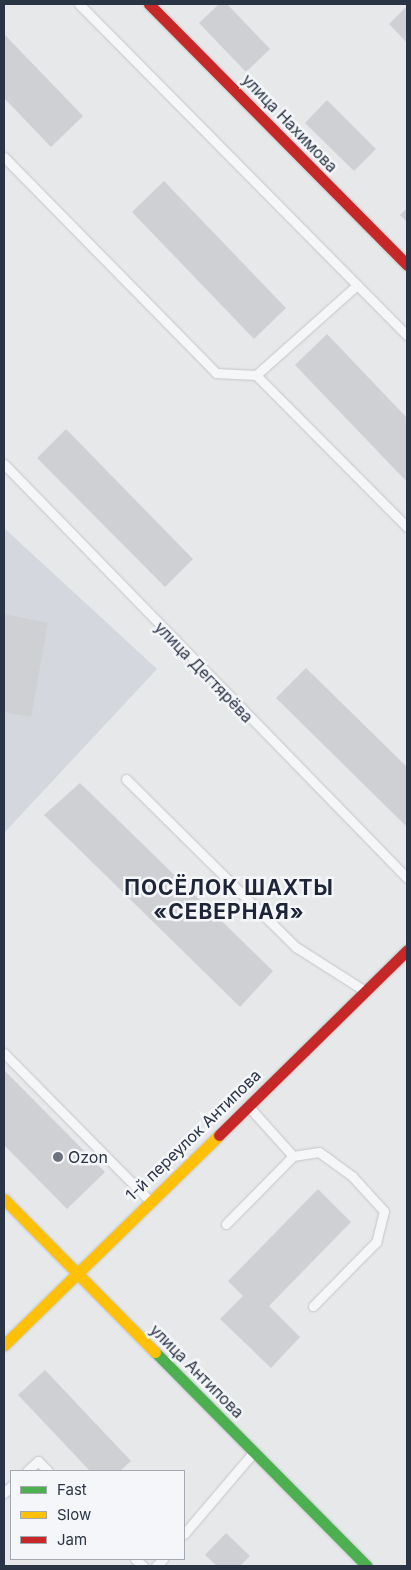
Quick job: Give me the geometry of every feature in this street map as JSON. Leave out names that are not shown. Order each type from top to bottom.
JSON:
[{"type":"main road","name":"улица Нахимова","points":[[150,4],[407,265]]},
{"type":"main road","name":"1-й переулок Антипова","points":[[4,1345],[407,950]]},
{"type":"main road","name":"улица Антипова","points":[[4,1199],[367,1566]]},
{"type":"lane","points":[[79,4],[407,336]]},
{"type":"lane","points":[[4,157],[216,373],[256,375],[407,527]]},
{"type":"lane","points":[[256,375],[357,285]]},
{"type":"lane","name":"улица Дегтярёва","points":[[4,464],[407,878]]},
{"type":"lane","points":[[126,779],[296,947],[365,991]]},
{"type":"lane","points":[[4,1053],[150,1201]]},
{"type":"lane","points":[[247,1105],[293,1156]]},
{"type":"lane","points":[[226,1224],[293,1156],[318,1152],[352,1176],[384,1211],[376,1242],[314,1306]]},
{"type":"lane","points":[[185,1533],[254,1452]]},
{"type":"lane","points":[[28,1470],[38,1461],[47,1470]]},
{"type":"shaded area","points":[[4,528],[157,669],[4,833]]},
{"type":"building","points":[[219,4],[227,4],[270,49],[246,72],[199,23]]},
{"type":"building","points":[[407,6],[407,43],[389,24]]},
{"type":"building","points":[[4,34],[83,116],[51,147],[4,98]]},
{"type":"building","points":[[327,100],[376,149],[354,171],[305,123]]},
{"type":"building","points":[[164,181],[286,308],[254,339],[132,212]]},
{"type":"building","points":[[407,208],[407,222],[400,215]]},
{"type":"building","points":[[327,334],[407,418],[407,482],[295,365]]},
{"type":"building","points":[[66,429],[193,559],[165,587],[37,458]]},
{"type":"building","points":[[4,614],[48,623],[31,717],[4,712]]},
{"type":"building","points":[[306,668],[407,767],[407,827],[276,698]]},
{"type":"building","points":[[80,783],[273,971],[240,1007],[44,815]]},
{"type":"building","points":[[4,1070],[105,1172],[67,1209],[4,1145]]},
{"type":"building","points":[[318,1189],[351,1222],[269,1306],[300,1337],[271,1368],[220,1319],[243,1296],[228,1281]]},
{"type":"building","points":[[45,1370],[131,1461],[121,1470],[89,1470],[18,1395]]},
{"type":"building","points":[[226,1533],[250,1556],[240,1566],[217,1566],[205,1555]]},
{"type":"traffic: fast","points":[[155,1352],[367,1566]]},
{"type":"traffic: slow","points":[[4,1345],[219,1135]]},
{"type":"traffic: slow","points":[[4,1199],[155,1352]]},
{"type":"traffic: jam","points":[[149,4],[407,265]]},
{"type":"traffic: jam","points":[[219,1135],[407,950]]},
{"type":"place","name":"Ozon","points":[[58,1157]]},
{"type":"district","name":"ПОСЁЛОК ШАХТЫ «СЕВЕРНАЯ»","points":[[229,900]]}]
